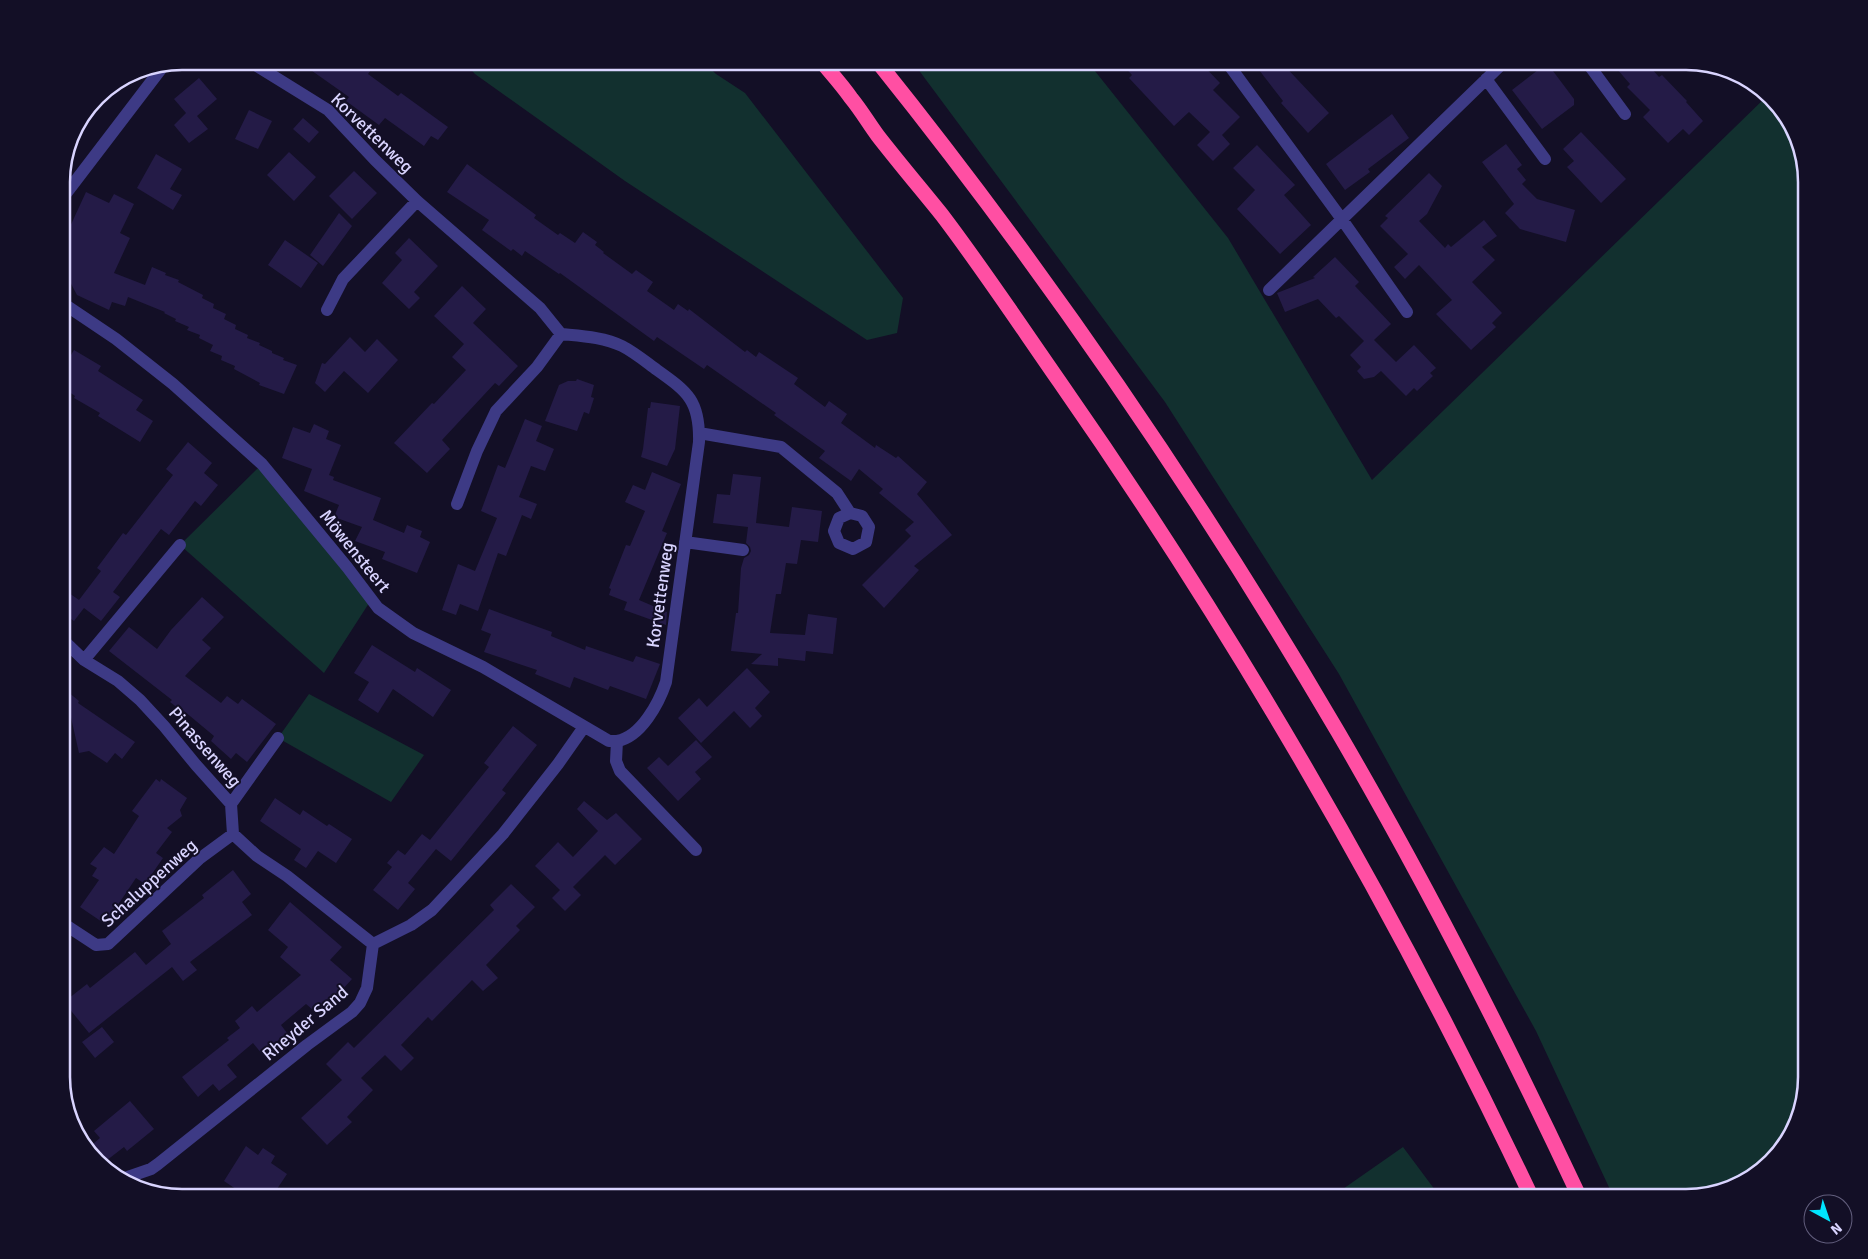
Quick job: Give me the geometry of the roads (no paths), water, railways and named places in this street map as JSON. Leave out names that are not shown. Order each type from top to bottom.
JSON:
[{"type":"highway","points":[[828,70],[876,134],[942,216],[1003,299],[1118,465],[1169,544],[1288,736],[1388,912],[1479,1088],[1528,1189]]},
{"type":"highway","points":[[885,70],[967,175],[1091,346],[1173,467],[1285,645],[1339,734],[1459,953],[1576,1189]]},
{"type":"street","name":"Korvettenweg","points":[[264,70],[328,110],[417,201],[540,308],[561,334],[598,339],[622,346],[687,392],[697,416],[699,433],[666,682],[654,710],[636,730],[626,738],[616,741]]},
{"type":"street","points":[[1233,70],[1407,312]]},
{"type":"street","points":[[1269,290],[1496,70]]},
{"type":"street","points":[[1593,70],[1625,114]]},
{"type":"street","points":[[70,189],[158,73]]},
{"type":"street","points":[[1486,79],[1545,159]]},
{"type":"street","points":[[327,310],[343,279],[417,201]]},
{"type":"street","name":"Möwensteert","points":[[70,307],[116,339],[173,384],[262,464],[347,567],[378,608],[413,633],[483,667],[609,741],[616,741]]},
{"type":"street","points":[[457,504],[496,411],[537,367],[561,334]]},
{"type":"street","points":[[699,433],[781,447],[837,493],[850,513]]},
{"type":"street","points":[[685,542],[743,550]]},
{"type":"street","points":[[84,660],[180,545]]},
{"type":"street","name":"Pinassenweg","points":[[70,646],[84,660],[118,681],[140,700],[164,726],[231,804],[233,834]]},
{"type":"street","points":[[233,834],[257,856],[287,876],[373,944],[411,926],[432,910],[503,834],[558,764],[584,727]]},
{"type":"street","points":[[231,804],[278,738]]},
{"type":"street","points":[[616,741],[616,761],[620,771],[696,850]]},
{"type":"street","name":"Schaluppenweg","points":[[70,927],[96,945],[108,944],[199,859],[233,834]]},
{"type":"street","name":"Rheyder Sand","points":[[130,1176],[151,1169],[158,1164],[307,1045],[352,1012],[360,1003],[367,988],[373,944]]}]
